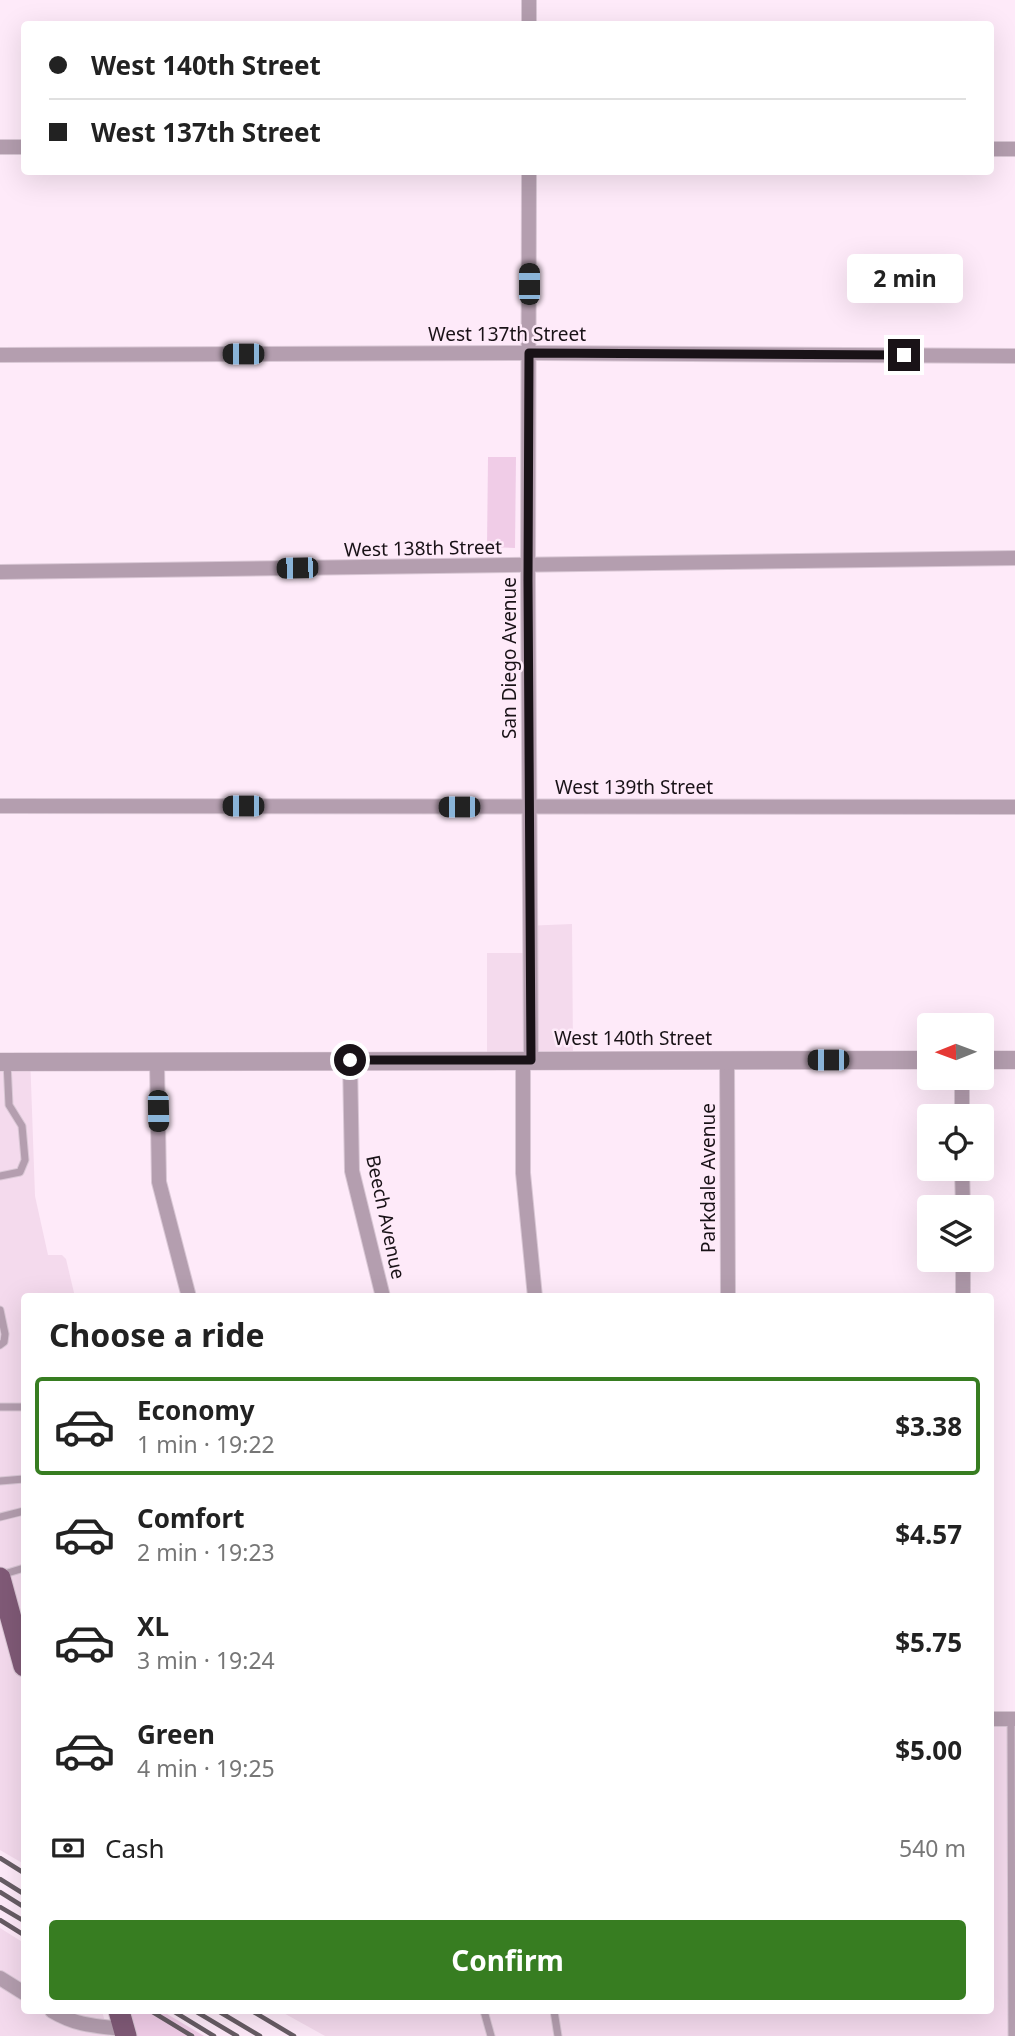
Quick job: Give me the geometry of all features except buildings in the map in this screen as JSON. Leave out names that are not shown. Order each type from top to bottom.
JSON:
[{"type":"main road","points":[[0,1577],[21,1655]]},
{"type":"street","points":[[528,0],[528,21]]},
{"type":"street","points":[[0,147],[21,147]]},
{"type":"street","points":[[994,149],[1015,149]]},
{"type":"street","name":"San Diego Avenue","points":[[529,175],[529,806],[527,1060],[523,1173],[535,1293]]},
{"type":"street","name":"West 137th Street","points":[[0,355],[529,353],[1015,356]]},
{"type":"street","name":"West 138th Street","points":[[0,572],[1015,558]]},
{"type":"street","name":"West 139th Street","points":[[0,806],[1015,807]]},
{"type":"street","name":"Parkdale Avenue","points":[[727,1059],[728,1293]]},
{"type":"street","name":"Beech Avenue","points":[[350,1060],[352,1171],[382,1293]]},
{"type":"street","name":"West 140th Street","points":[[3,1062],[917,1060]]},
{"type":"street","points":[[994,1060],[1015,1060]]},
{"type":"street","points":[[157,1063],[159,1182],[188,1293]]},
{"type":"street","points":[[963,1272],[963,1293]]},
{"type":"street","points":[[994,1719],[1013,1719]]},
{"type":"street","points":[[0,1978],[21,1991]]},
{"type":"street","points":[[57,2014],[80,2025],[123,2025]]},
{"type":"lane","points":[[0,1176],[20,1172],[25,1160],[22,1126],[4,1105],[3,1062]]},
{"type":"lane","points":[[0,1310],[5,1334],[4,1342],[0,1345]]},
{"type":"lane","points":[[0,1408],[21,1407]]},
{"type":"lane","points":[[0,1481],[21,1479]]},
{"type":"lane","points":[[0,1517],[21,1512]]},
{"type":"lane","points":[[0,1577],[21,1569]]},
{"type":"lane","points":[[1012,2036],[1013,1719]]},
{"type":"lane","points":[[485,2014],[491,2036]]},
{"type":"lane","points":[[554,2014],[558,2036]]},
{"type":"shaded area","points":[[488,457],[516,457],[515,548],[487,547]]},
{"type":"shaded area","points":[[572,924],[573,1051],[487,1053],[487,953],[523,953],[524,926]]},
{"type":"shaded area","points":[[0,1053],[30,1054],[35,1196],[48,1255],[62,1255],[66,1259],[74,1293],[21,1293],[21,1862],[0,1850]]},
{"type":"shaded area","points":[[1015,1714],[1015,2036],[325,2036],[285,2014],[994,2014],[994,1715]]},
{"type":"shaded area","points":[[0,1928],[21,1941],[21,2014],[103,2014],[109,2036],[0,2036]]},
{"type":"shaded area","points":[[131,2014],[167,2014],[204,2036],[136,2036]]},
{"type":"railway","points":[[0,1858],[21,1871]]},
{"type":"railway","points":[[0,1879],[21,1892]]},
{"type":"railway","points":[[0,1892],[21,1905]]},
{"type":"railway","points":[[0,1907],[21,1919]]},
{"type":"railway","points":[[0,1920],[21,1933]]},
{"type":"railway","points":[[156,2014],[192,2036]]},
{"type":"railway","points":[[178,2014],[214,2036]]},
{"type":"railway","points":[[200,2014],[237,2036]]},
{"type":"railway","points":[[223,2014],[260,2036]]},
{"type":"railway","points":[[257,2014],[294,2036]]},
{"type":"route","points":[[350,1060],[531,1060],[529,353],[904,355]]}]
